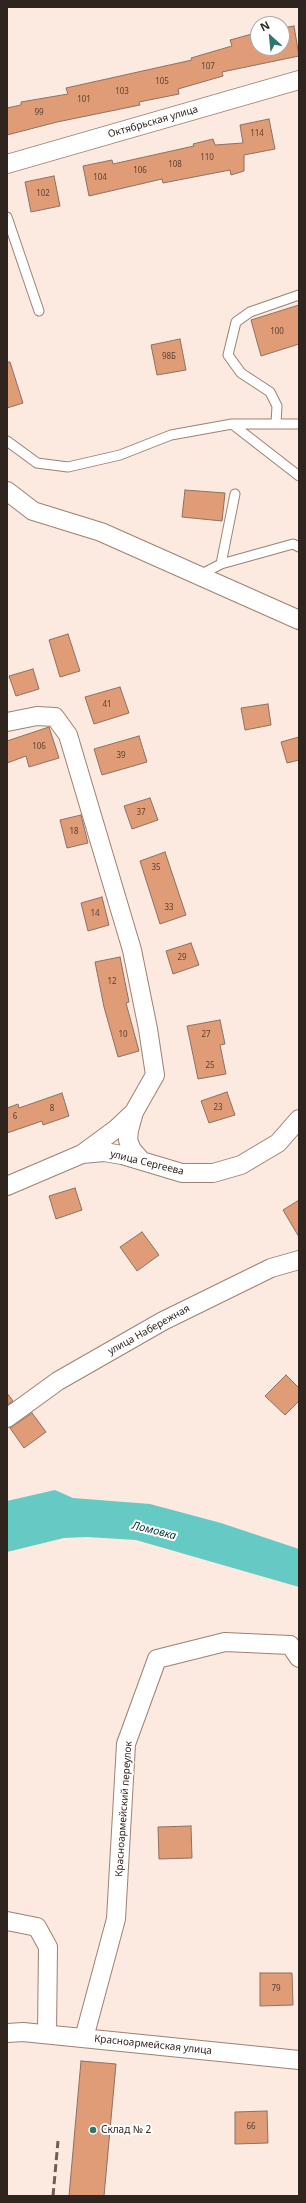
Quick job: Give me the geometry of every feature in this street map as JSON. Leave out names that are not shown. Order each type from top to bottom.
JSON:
[{"type":"street","name":"Октябрьская улица","points":[[7,164],[299,80]]},
{"type":"street","points":[[7,490],[33,511],[101,532],[299,620]]},
{"type":"street","points":[[7,722],[37,716],[55,717],[68,734],[132,950],[148,1029],[155,1075],[134,1112],[128,1140],[132,1150],[140,1159]]},
{"type":"street","points":[[278,1143],[299,1107]]},
{"type":"street","points":[[82,1154],[116,1129],[134,1112]]},
{"type":"street","name":"улица Сергеева","points":[[7,1186],[82,1154],[104,1152],[140,1159],[182,1172],[213,1173],[241,1165],[278,1143],[299,1119]]},
{"type":"street","name":"улица Набережная","points":[[7,1418],[58,1381],[163,1321],[271,1268],[299,1260]]},
{"type":"street","name":"Красноармейский переулок","points":[[84,2038],[116,1919],[126,1744],[157,1659],[225,1642],[290,1645],[299,1658]]},
{"type":"street","points":[[7,1921],[37,1927],[48,1947],[47,2034]]},
{"type":"street","name":"Красноармейская улица","points":[[7,2033],[23,2032],[47,2034],[299,2060]]},
{"type":"lane","points":[[7,217],[39,311]]},
{"type":"lane","points":[[276,423],[277,406],[270,392],[241,373],[228,355],[236,322],[250,312],[299,295]]},
{"type":"lane","points":[[232,424],[299,476]]},
{"type":"lane","points":[[7,441],[37,463],[68,467],[120,455],[171,435],[232,424],[299,424]]},
{"type":"lane","points":[[221,564],[235,494]]},
{"type":"lane","points":[[198,576],[221,564],[293,544],[299,547]]},
{"type":"water","name":"Ломовка","points":[[55,1490],[73,1498],[150,1504],[221,1523],[299,1549],[299,1587],[136,1540],[87,1537],[64,1538],[7,1552],[7,1501]]},
{"type":"building","points":[[294,26],[299,56],[222,72],[223,76],[178,89],[179,94],[139,102],[140,105],[57,122],[7,135],[7,108],[21,105],[21,102],[68,94],[66,88],[192,60],[191,58],[232,46],[230,40],[250,35],[250,56],[290,56],[290,27]]},
{"type":"building","points":[[269,119],[275,149],[244,155],[244,171],[231,175],[230,170],[163,183],[162,179],[89,196],[83,166],[112,160],[113,164],[194,146],[193,144],[213,139],[215,145],[243,143],[240,125]]},
{"type":"building","points":[[54,176],[60,206],[31,212],[25,182]]},
{"type":"building","points":[[299,305],[299,344],[261,356],[251,320]]},
{"type":"building","points":[[180,339],[186,370],[157,375],[151,345]]},
{"type":"building","points":[[7,362],[10,362],[23,403],[7,408]]},
{"type":"building","points":[[185,490],[225,493],[222,521],[182,517]]},
{"type":"building","points":[[68,634],[80,671],[60,677],[49,640]]},
{"type":"building","points":[[33,669],[39,689],[16,696],[9,676]]},
{"type":"building","points":[[120,687],[129,713],[94,724],[85,697]]},
{"type":"building","points":[[268,704],[271,725],[245,730],[241,708]]},
{"type":"building","points":[[49,727],[59,758],[29,767],[26,756],[7,763],[7,741]]},
{"type":"building","points":[[139,736],[147,762],[102,775],[94,749]]},
{"type":"building","points":[[299,737],[299,760],[287,763],[281,742]]},
{"type":"building","points":[[150,798],[158,820],[132,829],[124,806]]},
{"type":"building","points":[[81,815],[88,843],[67,848],[60,820]]},
{"type":"building","points":[[165,852],[186,915],[160,924],[140,861]]},
{"type":"building","points":[[102,897],[109,925],[88,931],[81,903]]},
{"type":"building","points":[[191,943],[199,965],[173,974],[166,951]]},
{"type":"building","points":[[120,957],[129,1002],[126,1003],[139,1051],[118,1057],[104,1007],[95,962]]},
{"type":"building","points":[[220,1020],[225,1044],[220,1045],[226,1074],[198,1079],[187,1026]]},
{"type":"building","points":[[227,1092],[235,1115],[209,1123],[201,1101]]},
{"type":"building","points":[[62,1093],[69,1116],[43,1125],[42,1121],[7,1133],[7,1108],[18,1104],[19,1108]]},
{"type":"building","points":[[75,1188],[82,1210],[56,1219],[49,1196]]},
{"type":"building","points":[[299,1200],[299,1237],[283,1210]]},
{"type":"building","points":[[142,1232],[159,1255],[137,1271],[120,1247]]},
{"type":"building","points":[[286,1375],[299,1388],[299,1401],[285,1415],[265,1396]]},
{"type":"building","points":[[7,1393],[13,1401],[7,1405]]},
{"type":"building","points":[[32,1413],[46,1432],[24,1448],[10,1428]]},
{"type":"building","points":[[191,1826],[192,1858],[159,1859],[158,1827]]},
{"type":"building","points":[[260,1973],[292,1973],[293,2005],[260,2006]]},
{"type":"building","name":"Склад № 2","points":[[81,2061],[116,2064],[104,2196],[69,2196]]},
{"type":"building","points":[[267,2111],[268,2143],[235,2144],[235,2112]]},
{"type":"railway","points":[[53,2196],[58,2141]]},
{"type":"place","name":"Склад № 2","points":[[93,2130]]}]
